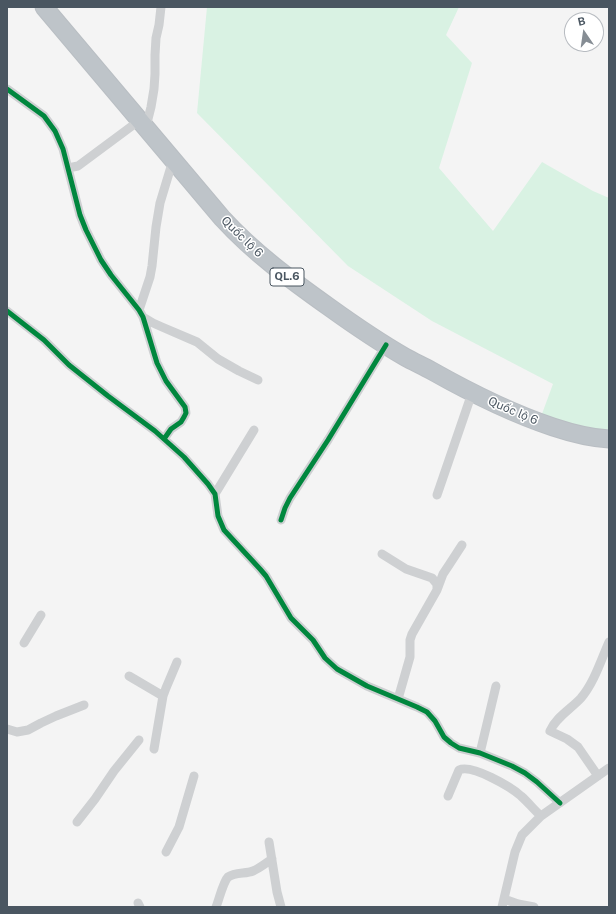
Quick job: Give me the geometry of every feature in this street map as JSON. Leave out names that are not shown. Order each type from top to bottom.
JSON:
[{"type":"highway","name":"Quốc lộ 6","points":[[44,7],[222,218],[238,236],[268,262],[349,321],[406,358],[472,393],[538,422],[581,435],[609,439]]},
{"type":"street","points":[[68,168],[78,166],[143,124],[154,89],[156,38],[161,7]]},
{"type":"street","points":[[7,89],[44,116],[55,131],[63,149],[80,215],[93,244],[111,275],[141,313],[153,324],[196,342],[218,359],[258,380]]},
{"type":"street","points":[[164,438],[171,429],[181,422],[186,413],[185,407],[166,381],[157,363],[141,313],[152,266],[160,203],[173,160]]},
{"type":"street","points":[[7,311],[44,340],[69,365],[164,438],[193,467],[215,494],[218,516],[224,530],[263,572],[287,613],[313,640],[325,658],[337,669],[367,686],[427,712],[451,744],[480,753],[525,773],[560,803]]},
{"type":"street","points":[[281,520],[290,498],[328,440],[386,345]]},
{"type":"street","points":[[437,495],[472,393]]},
{"type":"street","points":[[215,494],[254,430]]},
{"type":"street","points":[[398,699],[410,657],[410,640],[412,634],[437,590],[448,565],[462,545]]},
{"type":"street","points":[[382,554],[406,569],[432,578],[436,584],[437,590]]},
{"type":"street","points":[[24,642],[42,615]]},
{"type":"street","points":[[598,776],[578,747],[567,739],[550,732],[554,722],[582,697],[609,642]]},
{"type":"street","points":[[154,750],[163,696],[177,662]]},
{"type":"street","points":[[129,676],[163,696]]},
{"type":"street","points":[[480,753],[496,686]]},
{"type":"street","points":[[7,729],[17,732],[28,730],[56,716],[84,705]]},
{"type":"street","points":[[78,822],[114,771],[139,740]]},
{"type":"street","points":[[448,796],[459,770],[462,768],[469,769],[482,773],[510,787],[522,796],[541,816]]},
{"type":"street","points":[[534,907],[503,903],[515,852],[522,835],[541,816],[609,768]]},
{"type":"street","points":[[166,852],[179,827],[194,776]]},
{"type":"street","points":[[269,842],[279,906]]},
{"type":"street","points":[[216,907],[225,882],[229,877],[253,871],[260,868],[272,859]]},
{"type":"green space","points":[[207,7],[459,7],[446,35],[472,63],[439,168],[493,231],[542,162],[593,191],[609,198],[609,439],[539,422],[553,384],[432,321],[348,266],[197,113]]},
{"type":"cycle path","points":[[7,89],[44,116],[55,131],[63,149],[80,215],[86,230],[101,260],[143,317],[157,363],[166,381],[185,407],[186,413],[181,422],[171,429],[164,439]]},
{"type":"cycle path","points":[[7,311],[44,340],[69,365],[155,431],[184,457],[215,494],[218,516],[224,530],[266,576],[291,618],[313,640],[325,658],[337,669],[367,686],[427,712],[435,721],[444,737],[451,743],[459,748],[480,753],[525,773],[560,803]]},
{"type":"cycle path","points":[[281,520],[290,498],[328,440],[386,345]]}]
